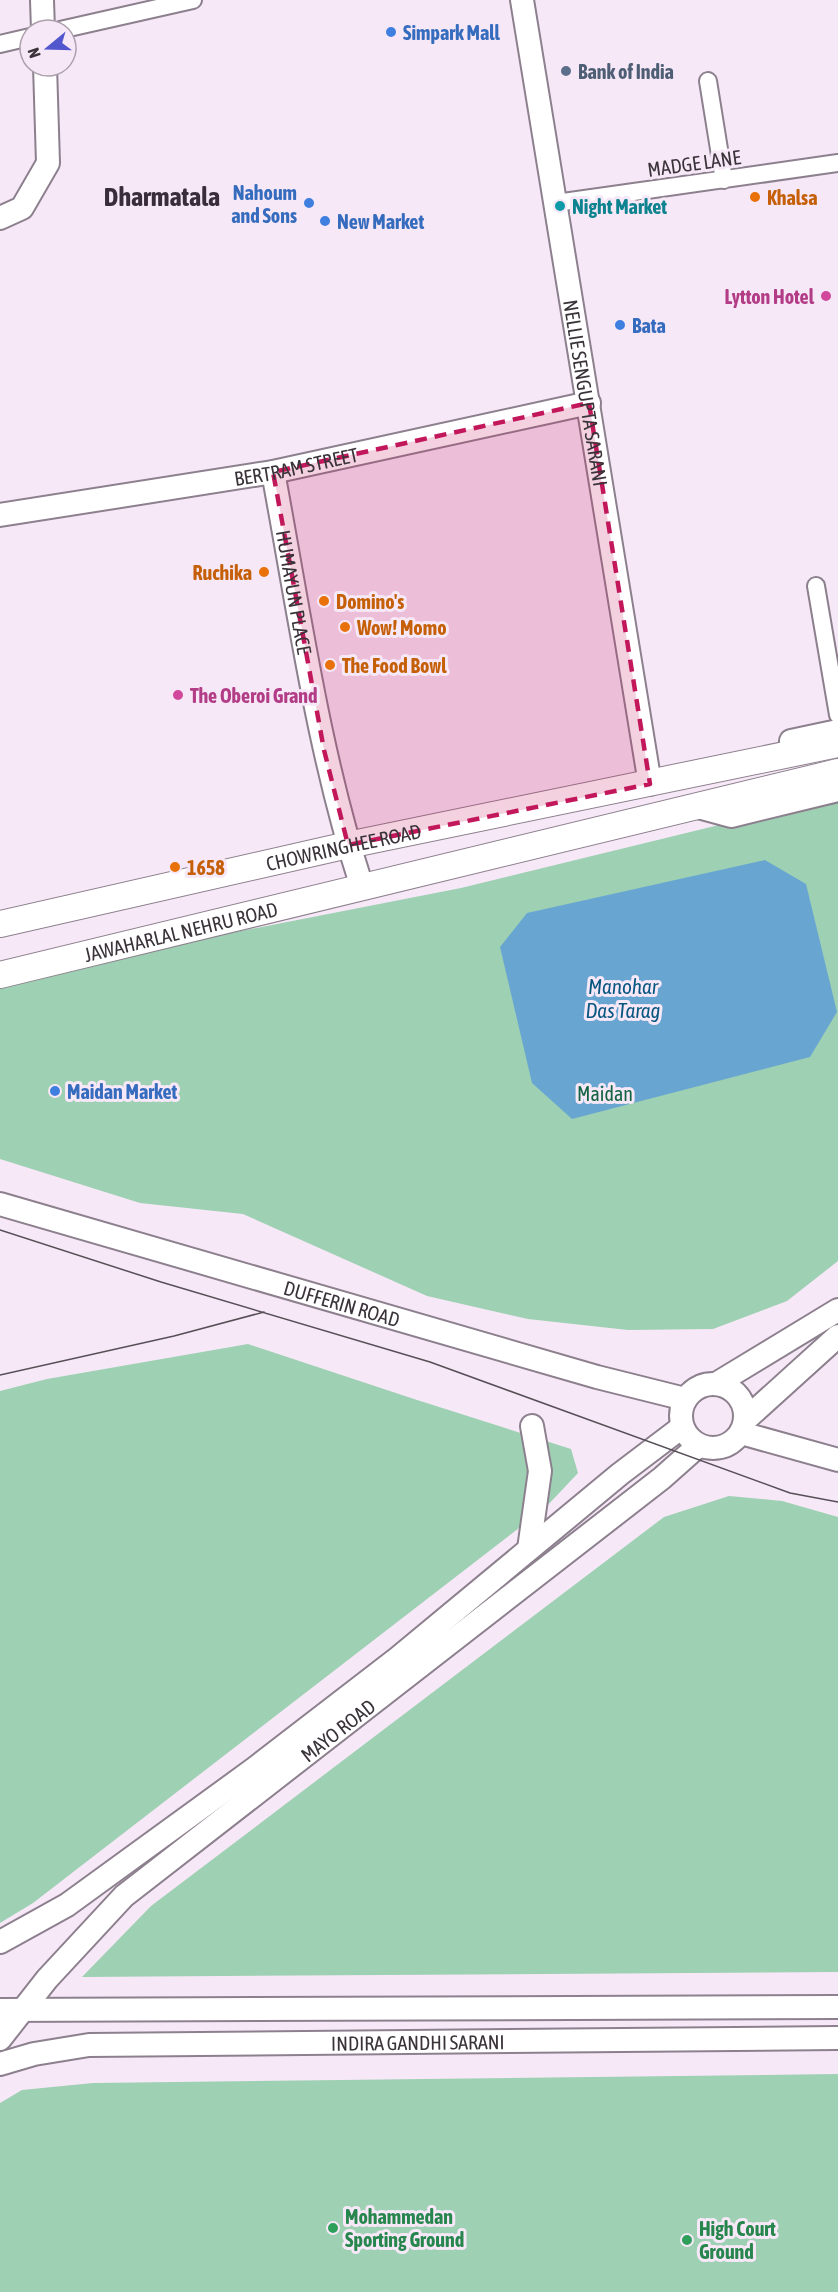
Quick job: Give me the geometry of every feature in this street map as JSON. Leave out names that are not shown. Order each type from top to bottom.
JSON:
[{"type":"main road","points":[[42,0],[43,18]]},
{"type":"main road","name":"NELLIE SENGUPTA SARANI","points":[[522,0],[650,784]]},
{"type":"main road","points":[[0,218],[22,208],[48,163],[45,78]]},
{"type":"main road","name":"BERTRAM STREET","points":[[0,515],[273,472],[589,403]]},
{"type":"main road","name":"HUMAYUN PLACE","points":[[273,472],[324,750],[348,845],[362,887]]},
{"type":"main road","points":[[689,776],[714,758],[838,731]]},
{"type":"main road","name":"CHOWRINGHEE ROAD","points":[[0,924],[348,845],[838,744]]},
{"type":"main road","name":"CHOWRINGHEE ROAD","points":[[362,887],[838,772]]},
{"type":"main road","points":[[698,807],[731,816],[838,790]]},
{"type":"main road","name":"JAWAHARLAL NEHRU ROAD","points":[[0,975],[362,887]]},
{"type":"main road","name":"DUFFERIN ROAD","points":[[0,1204],[597,1377],[685,1399]]},
{"type":"main road","points":[[838,1310],[716,1384],[698,1387],[685,1399],[680,1418],[686,1435],[698,1446],[718,1448],[735,1440],[743,1426],[838,1336]]},
{"type":"main road","points":[[716,1384],[725,1386],[739,1398],[743,1406],[743,1426]]},
{"type":"main road","points":[[529,1549],[540,1471],[532,1426]]},
{"type":"main road","name":"MAYO ROAD","points":[[0,1942],[67,1905],[254,1769],[398,1658],[656,1444],[682,1426]]},
{"type":"main road","points":[[743,1426],[838,1460]]},
{"type":"main road","name":"MAYO ROAD","points":[[0,2039],[47,1979],[124,1896],[662,1478],[698,1446]]},
{"type":"main road","name":"INDIRA GANDHI SARANI","points":[[0,2010],[838,2007]]},
{"type":"main road","name":"INDIRA GANDHI SARANI","points":[[0,2064],[34,2054],[89,2045],[838,2038]]},
{"type":"street","points":[[78,26],[193,0]]},
{"type":"street","points":[[0,44],[18,40]]},
{"type":"street","points":[[708,81],[724,180]]},
{"type":"street","name":"MADGE LANE","points":[[556,203],[838,163]]},
{"type":"street","points":[[816,586],[838,715]]},
{"type":"highlighted area","points":[[589,403],[650,784],[348,845],[324,750],[273,472]]},
{"type":"green space","name":"Maidan","points":[[838,796],[838,1261],[787,1301],[713,1329],[628,1330],[528,1319],[427,1296],[243,1214],[140,1203],[0,1159],[0,978],[461,888]]},
{"type":"green space","points":[[248,1344],[571,1449],[578,1473],[545,1508],[33,1903],[0,1923],[0,1391],[47,1379]]},
{"type":"green space","points":[[729,1496],[782,1501],[838,1517],[838,1972],[82,1977],[151,1906],[664,1517]]},
{"type":"green space","points":[[838,2074],[838,2292],[0,2292],[0,2103],[22,2090],[93,2083]]},
{"type":"water","name":"Manohar Das Tarag","points":[[765,860],[806,884],[837,1012],[810,1057],[572,1119],[532,1083],[500,947],[527,913]]},
{"type":"tram line","points":[[0,1230],[161,1282],[430,1362],[790,1493],[838,1502]]},
{"type":"tram line","points":[[0,1375],[174,1336],[264,1312]]},
{"type":"place","name":"Simpark Mall","points":[[391,32]]},
{"type":"place","name":"Bank of India","points":[[566,71]]},
{"type":"place","name":"Khalsa","points":[[755,197]]},
{"type":"place","name":"Nahoum and Sons","points":[[309,203]]},
{"type":"place","name":"Night Market","points":[[560,206]]},
{"type":"place","name":"New Market","points":[[325,221]]},
{"type":"place","name":"Lytton Hotel","points":[[826,296]]},
{"type":"place","name":"Bata","points":[[620,325]]},
{"type":"place","name":"Ruchika","points":[[264,572]]},
{"type":"place","name":"Domino's","points":[[324,601]]},
{"type":"place","name":"Wow! Momo","points":[[345,627]]},
{"type":"place","name":"The Food Bowl","points":[[330,665]]},
{"type":"place","name":"The Oberoi Grand","points":[[178,695]]},
{"type":"place","name":"1658","points":[[175,867]]},
{"type":"place","name":"Maidan Market","points":[[55,1091]]},
{"type":"place","name":"Mohammedan Sporting Ground","points":[[333,2228]]},
{"type":"place","name":"High Court Ground","points":[[687,2240]]},
{"type":"district","name":"Dharmatala","points":[[162,197]]}]
